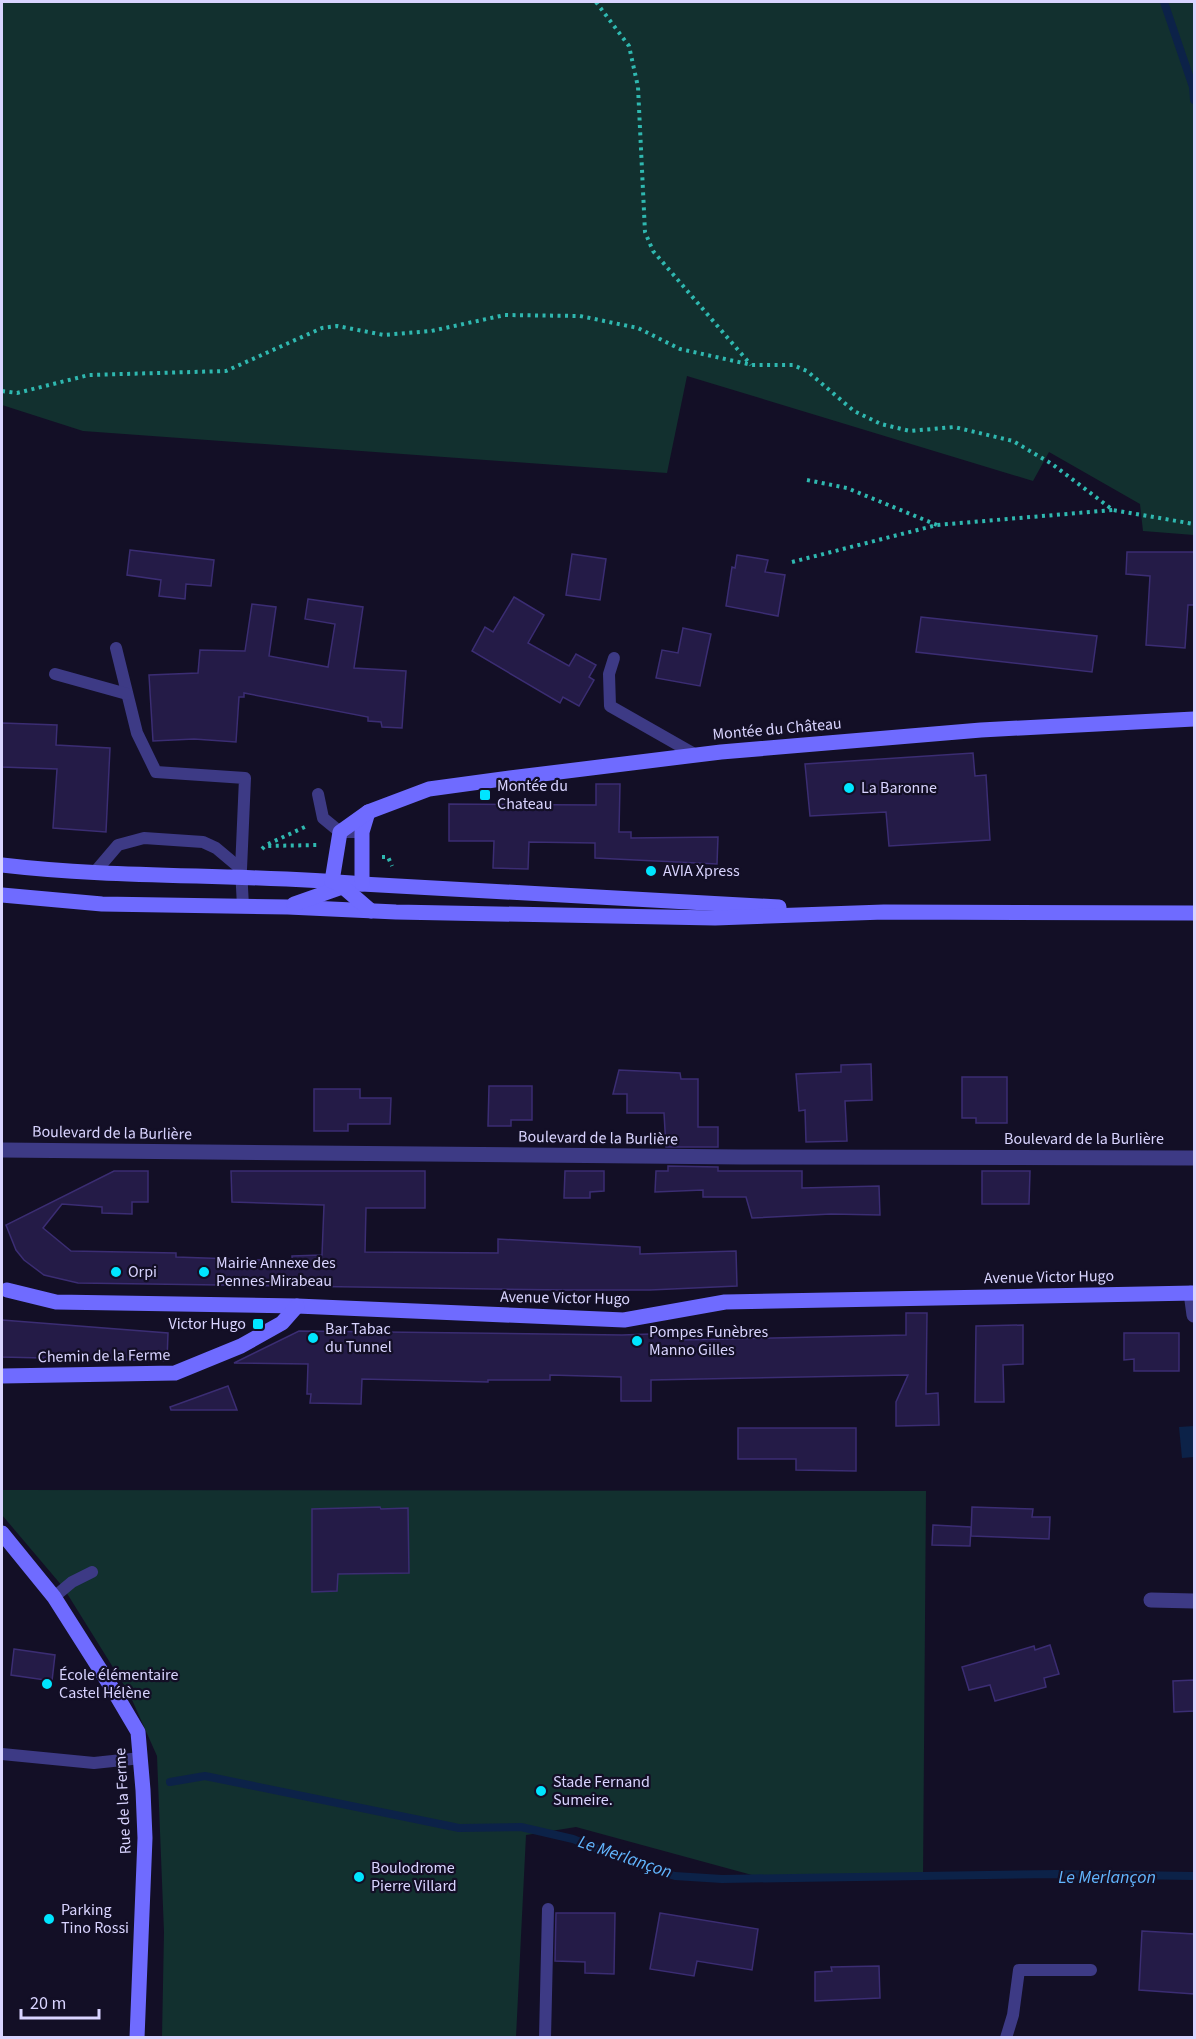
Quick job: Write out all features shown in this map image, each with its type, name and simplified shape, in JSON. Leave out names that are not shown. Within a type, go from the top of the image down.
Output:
[{"type":"street","name":"Montée du Château","points":[[340,832],[368,812],[429,789],[696,755],[981,730],[1194,719]]},
{"type":"street","points":[[362,884],[362,832],[368,812]]},
{"type":"street","points":[[337,883],[340,832]]},
{"type":"street","points":[[4,866],[95,872],[241,873],[337,883],[884,912]]},
{"type":"street","points":[[288,907],[337,883]]},
{"type":"street","points":[[337,883],[371,911]]},
{"type":"street","points":[[2,895],[102,904],[716,918],[884,912],[1194,913]]},
{"type":"street","name":"Boulevard de la Burlière","points":[[2,1150],[742,1157],[1194,1158]]},
{"type":"street","name":"Avenue Victor Hugo","points":[[3,1289],[56,1302],[297,1306],[624,1320],[725,1302],[1193,1293]]},
{"type":"street","points":[[1193,1293],[1194,1315]]},
{"type":"street","name":"Chemin de la Ferme","points":[[2,1376],[175,1373],[241,1346],[282,1323],[297,1306]]},
{"type":"street","name":"Rue de la Ferme","points":[[2,1533],[54,1597],[138,1732],[145,1838],[137,2037]]},
{"type":"street","points":[[1151,1600],[1194,1601]]},
{"type":"lane","points":[[116,648],[136,733],[156,772],[245,778],[241,873],[243,906]]},
{"type":"lane","points":[[614,658],[609,674],[610,706],[696,755]]},
{"type":"lane","points":[[55,674],[127,694]]},
{"type":"lane","points":[[318,794],[323,818],[340,832],[362,832]]},
{"type":"lane","points":[[95,872],[118,845],[144,838],[203,842],[216,848],[241,873]]},
{"type":"lane","points":[[54,1597],[72,1582],[92,1572]]},
{"type":"lane","points":[[2,1754],[94,1762],[141,1758]]},
{"type":"lane","points":[[545,2037],[548,1909]]},
{"type":"lane","points":[[1006,2037],[1013,2014],[1019,1970],[1091,1970]]},
{"type":"path","points":[[596,2],[629,46],[638,87],[645,232],[653,251],[752,365]]},
{"type":"path","points":[[2,391],[17,393],[89,375],[226,371],[322,328],[337,326],[384,335],[430,331],[505,315],[580,316],[638,328],[680,349],[752,365],[793,364],[807,371],[854,411],[881,424],[910,431],[954,427],[1013,441],[1052,464],[1113,510]]},
{"type":"path","points":[[807,480],[847,488],[937,525]]},
{"type":"path","points":[[792,562],[937,525],[1113,510],[1194,524]]},
{"type":"path","points":[[241,873],[264,846],[323,818]]},
{"type":"path","points":[[264,846],[322,845]]},
{"type":"green space","points":[[2,2],[1194,2],[1194,535],[1143,531],[1140,504],[1049,452],[1033,481],[687,376],[667,473],[83,431],[2,405]]},
{"type":"green space","name":"Stade Fernand Sumeire.","points":[[2,1490],[926,1491],[923,1879],[767,1879],[576,1827],[526,1835],[516,2037],[162,2037],[164,1932],[157,1756],[129,1693],[63,1587],[2,1515]]},
{"type":"water","points":[[1194,1426],[1194,1457],[1182,1458],[1179,1427]]},
{"type":"building","points":[[130,550],[214,560],[211,586],[186,584],[185,599],[159,596],[161,580],[127,575]]},
{"type":"building","points":[[1127,552],[1194,552],[1194,605],[1188,605],[1185,648],[1146,645],[1150,576],[1126,574]]},
{"type":"building","points":[[572,554],[606,559],[600,600],[566,595]]},
{"type":"building","points":[[737,555],[768,560],[765,572],[785,575],[778,616],[726,606],[732,567],[735,568]]},
{"type":"building","points":[[514,597],[544,615],[528,643],[569,666],[576,654],[596,665],[589,677],[594,680],[579,706],[563,697],[560,703],[472,651],[485,627],[493,632]]},
{"type":"building","points":[[308,599],[363,607],[354,668],[406,671],[402,728],[382,727],[381,722],[368,721],[368,717],[244,693],[244,697],[239,697],[236,742],[194,739],[153,741],[149,675],[198,673],[200,650],[245,651],[252,604],[276,607],[269,656],[328,667],[335,624],[305,619]]},
{"type":"building","points":[[921,617],[1097,636],[1092,672],[916,652]]},
{"type":"building","points":[[683,628],[711,634],[700,686],[656,678],[662,650],[678,653]]},
{"type":"building","points":[[2,723],[57,725],[56,745],[110,748],[106,832],[53,828],[57,769],[2,767]]},
{"type":"building","points":[[973,753],[975,776],[986,775],[990,840],[889,846],[886,812],[810,816],[805,764]]},
{"type":"building","points":[[596,784],[620,784],[619,832],[631,832],[631,838],[718,837],[717,864],[595,858],[595,843],[529,842],[528,869],[493,868],[494,841],[449,841],[449,804],[596,805]]},
{"type":"building","points":[[871,1064],[872,1100],[845,1101],[847,1141],[806,1142],[805,1110],[799,1111],[796,1074],[841,1072],[841,1065]]},
{"type":"building","points":[[619,1070],[680,1073],[681,1079],[698,1079],[698,1127],[718,1127],[718,1147],[666,1147],[664,1113],[627,1113],[627,1094],[613,1094]]},
{"type":"building","points":[[962,1077],[1007,1077],[1007,1123],[976,1123],[976,1118],[962,1118]]},
{"type":"building","points":[[489,1086],[532,1086],[532,1120],[511,1120],[511,1126],[488,1126]]},
{"type":"building","points":[[314,1089],[360,1089],[360,1098],[391,1098],[390,1124],[348,1124],[348,1131],[314,1131]]},
{"type":"building","points":[[668,1166],[718,1167],[718,1171],[802,1171],[802,1188],[879,1186],[880,1215],[831,1214],[752,1218],[746,1197],[703,1197],[703,1190],[655,1192],[656,1171],[668,1171]]},
{"type":"building","points":[[114,1171],[148,1171],[148,1202],[132,1202],[132,1214],[102,1213],[102,1207],[62,1204],[43,1228],[71,1251],[176,1253],[176,1257],[292,1261],[292,1256],[322,1255],[324,1205],[232,1202],[231,1171],[425,1171],[425,1208],[366,1208],[365,1252],[498,1253],[498,1239],[640,1247],[640,1254],[736,1251],[737,1286],[650,1290],[565,1290],[78,1283],[44,1275],[24,1260],[16,1250],[6,1225]]},
{"type":"building","points":[[565,1171],[604,1171],[604,1191],[590,1192],[590,1198],[564,1198]]},
{"type":"building","points":[[982,1171],[1030,1171],[1029,1204],[982,1204]]},
{"type":"building","points":[[906,1313],[927,1313],[926,1394],[938,1393],[939,1425],[896,1426],[896,1402],[908,1375],[651,1380],[651,1401],[621,1401],[621,1377],[550,1375],[550,1380],[488,1380],[488,1382],[362,1379],[361,1404],[310,1403],[311,1394],[307,1394],[308,1364],[234,1363],[299,1331],[622,1335],[679,1333],[679,1340],[906,1335]]},
{"type":"building","points":[[2,1320],[168,1333],[167,1361],[2,1357]]},
{"type":"building","points":[[1023,1325],[1023,1364],[1003,1365],[1004,1402],[975,1402],[976,1326]]},
{"type":"building","points":[[1124,1333],[1179,1333],[1179,1371],[1134,1371],[1134,1359],[1124,1360]]},
{"type":"building","points":[[228,1386],[237,1410],[171,1410],[170,1407]]},
{"type":"building","points":[[738,1428],[856,1428],[856,1471],[796,1470],[796,1459],[738,1459]]},
{"type":"building","points":[[380,1507],[381,1509],[408,1508],[409,1573],[338,1574],[337,1591],[312,1592],[312,1509]]},
{"type":"building","points":[[972,1507],[1033,1509],[1032,1517],[1050,1517],[1049,1539],[971,1536]]},
{"type":"building","points":[[933,1525],[971,1527],[970,1546],[932,1545]]},
{"type":"building","points":[[1050,1645],[1059,1674],[1044,1678],[1046,1687],[995,1701],[990,1685],[969,1690],[962,1667],[1034,1646],[1035,1650]]},
{"type":"building","points":[[14,1649],[55,1655],[52,1681],[11,1675]]},
{"type":"building","points":[[1194,1680],[1194,1711],[1174,1712],[1173,1681]]},
{"type":"building","points":[[556,1913],[615,1913],[614,1974],[585,1973],[585,1962],[555,1961]]},
{"type":"building","points":[[660,1913],[758,1929],[752,1970],[697,1961],[694,1976],[650,1969]]},
{"type":"building","points":[[1142,1931],[1194,1934],[1194,1994],[1139,1990]]},
{"type":"building","points":[[879,1966],[880,1998],[815,2001],[815,1972],[832,1971],[831,1967]]},
{"type":"waterway","points":[[1164,2],[1193,87],[1194,100]]},
{"type":"waterway","name":"Le Merlançon","points":[[170,1782],[205,1776],[459,1828],[521,1827],[573,1839],[640,1866],[675,1876],[722,1879],[1056,1874],[1194,1876]]},
{"type":"place","name":"La Baronne","points":[[849,788]]},
{"type":"place","name":"Montée du Chateau","points":[[485,795]]},
{"type":"place","name":"AVIA Xpress","points":[[651,871]]},
{"type":"place","name":"Orpi","points":[[116,1272]]},
{"type":"place","name":"Mairie Annexe des Pennes-Mirabeau","points":[[204,1272]]},
{"type":"place","name":"Victor Hugo","points":[[258,1324]]},
{"type":"place","name":"Bar Tabac du Tunnel","points":[[313,1338]]},
{"type":"place","name":"Pompes Funèbres Manno Gilles","points":[[637,1341]]},
{"type":"place","name":"École élémentaire Castel Hélène","points":[[47,1684]]},
{"type":"place","name":"Stade Fernand Sumeire.","points":[[541,1791]]},
{"type":"place","name":"Boulodrome Pierre Villard","points":[[359,1877]]},
{"type":"place","name":"Parking Tino Rossi","points":[[49,1919]]}]
